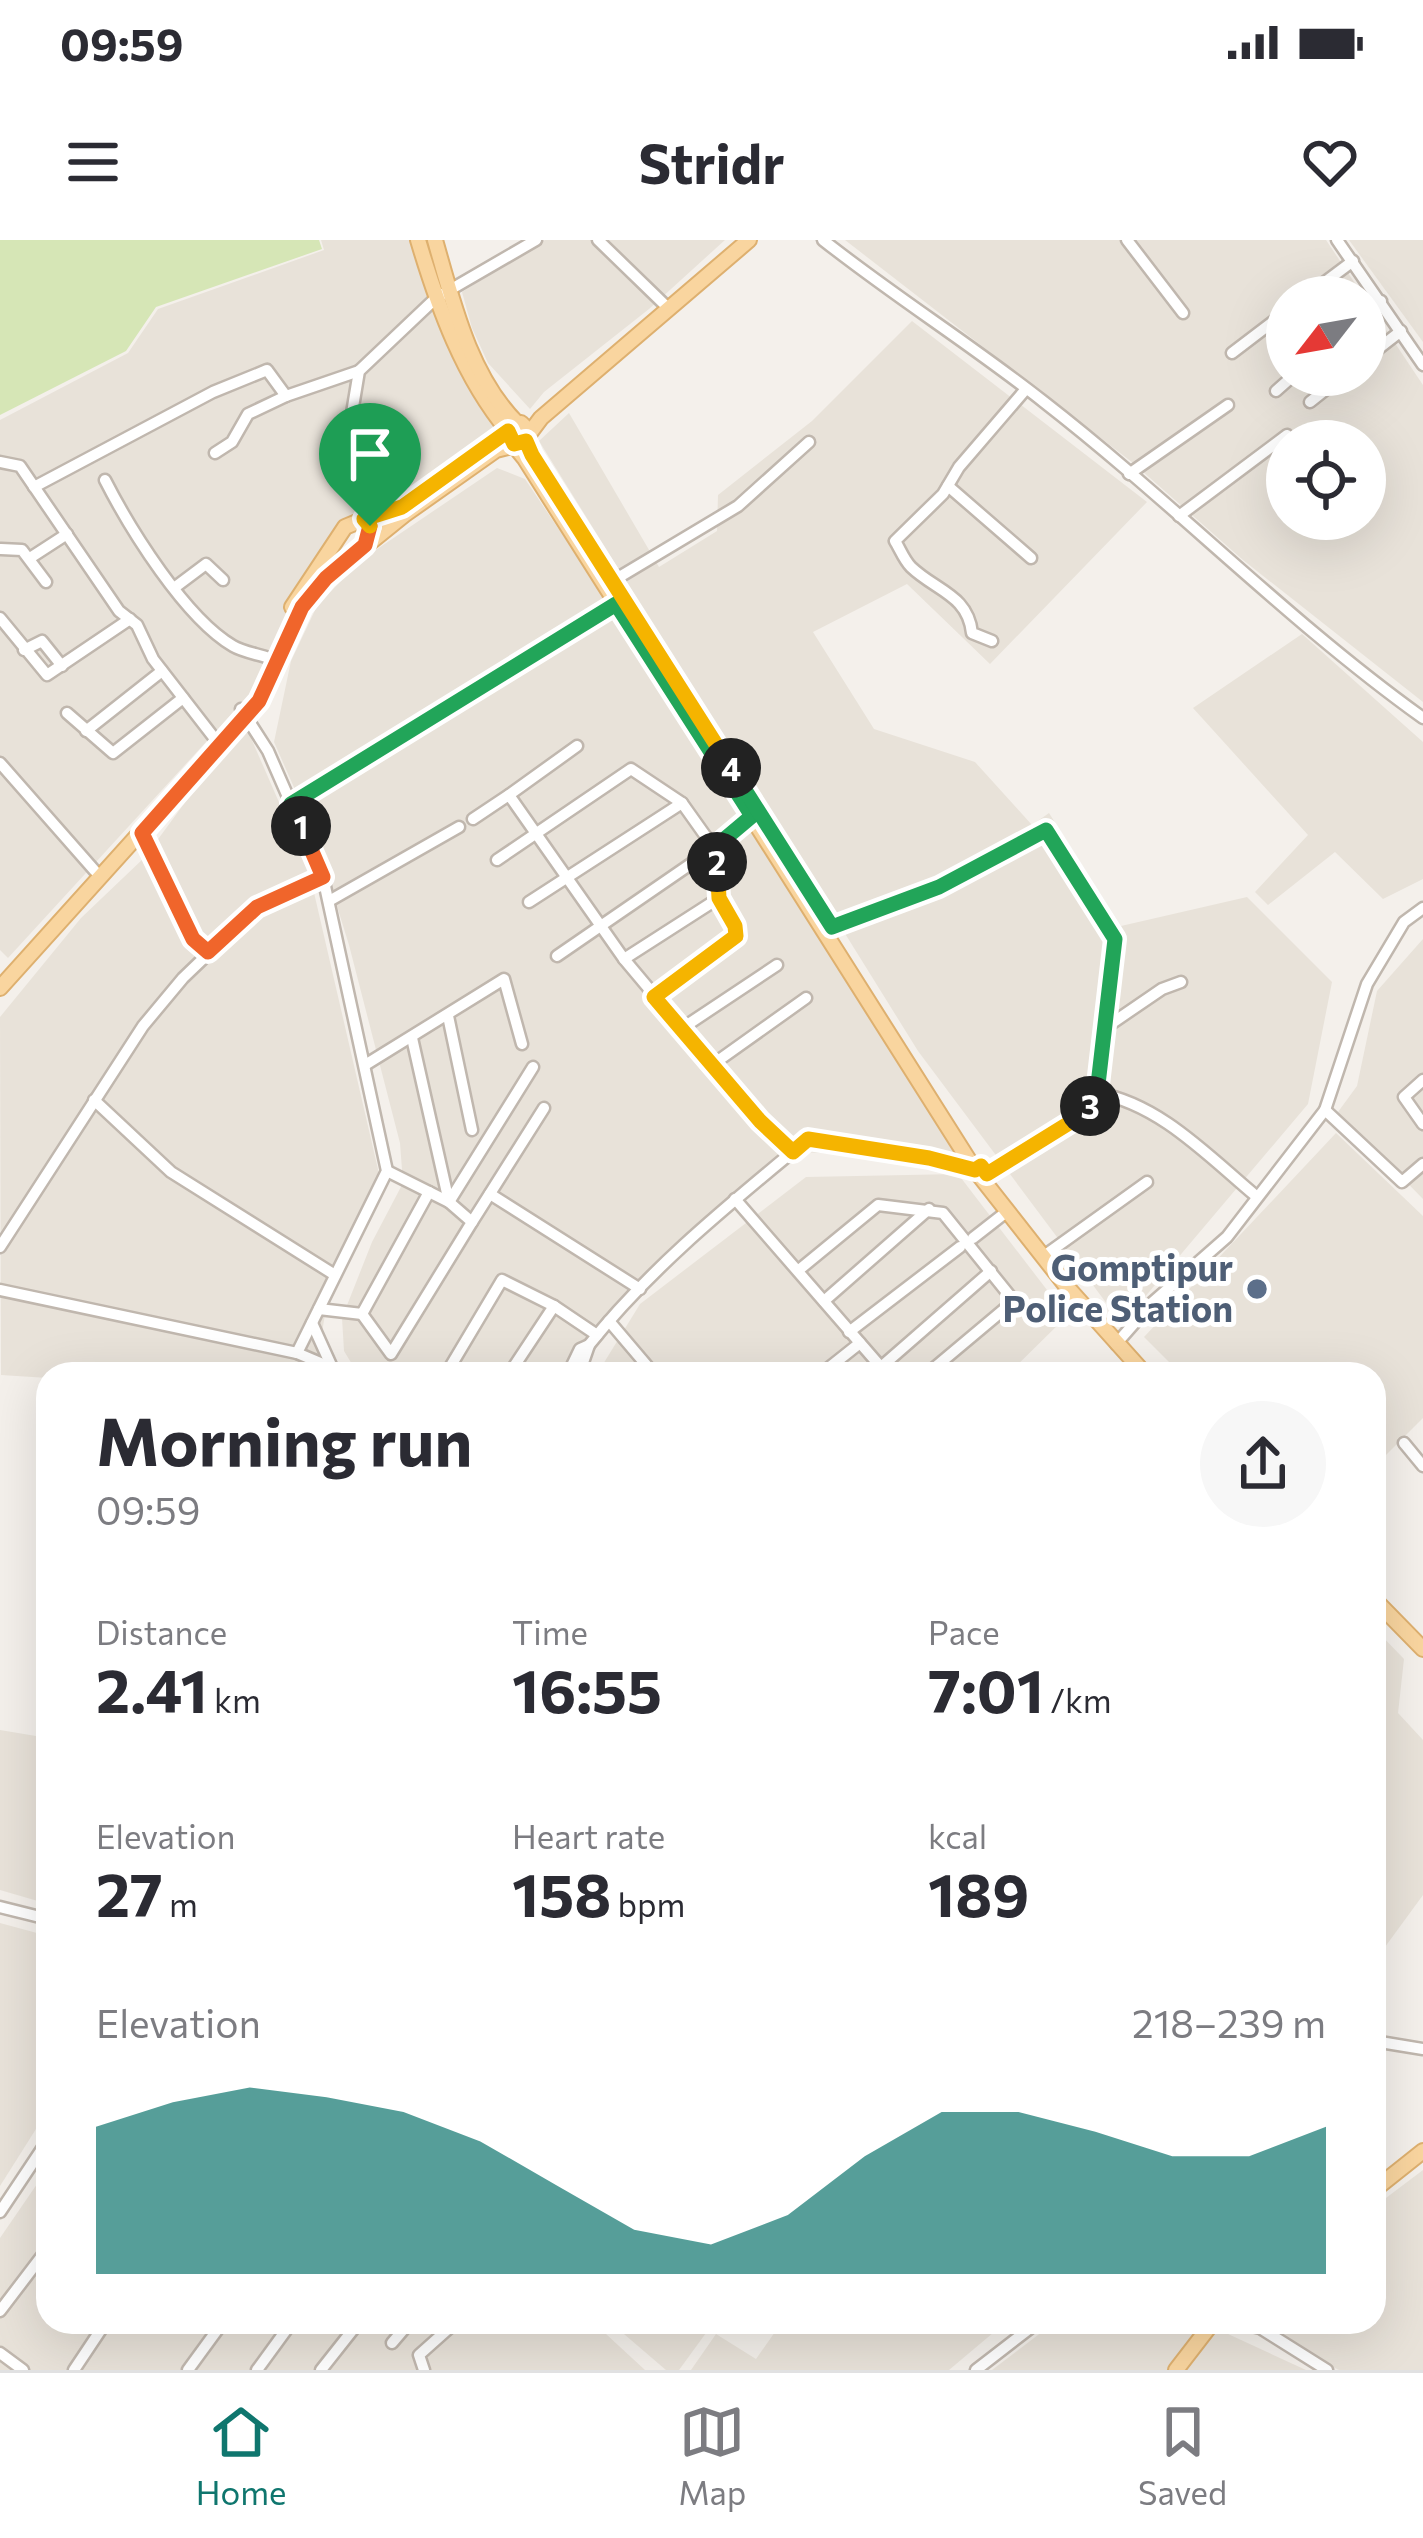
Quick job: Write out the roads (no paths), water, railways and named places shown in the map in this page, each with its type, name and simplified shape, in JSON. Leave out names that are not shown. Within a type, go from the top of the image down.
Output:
[{"type":"main road","points":[[418,240],[463,360],[493,414],[519,433],[832,927],[1006,1213],[1143,1362]]},
{"type":"main road","points":[[435,240],[442,294]]},
{"type":"main road","points":[[0,988],[142,833],[243,713],[298,605],[321,575],[345,527],[402,507],[519,433],[738,240]]},
{"type":"main road","points":[[321,575],[519,433],[749,240]]},
{"type":"main road","points":[[519,433],[616,604],[981,1170],[1136,1362]]},
{"type":"main road","points":[[364,519],[371,532],[365,545]]},
{"type":"main road","points":[[0,975],[214,739],[259,701],[298,605]]},
{"type":"main road","points":[[1386,1600],[1423,1638]]},
{"type":"main road","points":[[1386,1611],[1423,1648]]},
{"type":"main road","points":[[1386,2180],[1423,2151]]},
{"type":"main road","points":[[1176,2370],[1204,2334]]},
{"type":"street","points":[[215,453],[232,442],[248,414],[359,371],[442,294],[536,240]]},
{"type":"street","points":[[598,240],[665,305]]},
{"type":"street","points":[[823,240],[1026,388],[1423,718]]},
{"type":"street","points":[[1127,240],[1183,313]]},
{"type":"street","points":[[1337,240],[1363,276]]},
{"type":"street","points":[[1332,276],[1352,261]]},
{"type":"street","points":[[1386,309],[1423,365]]},
{"type":"street","points":[[1232,353],[1266,327]]},
{"type":"street","points":[[1386,343],[1401,331]]},
{"type":"street","points":[[34,487],[213,392],[267,370],[286,396]]},
{"type":"street","points":[[359,371],[349,431],[364,519]]},
{"type":"street","points":[[992,641],[972,633],[960,601],[908,565],[895,541],[948,487],[959,467],[1026,388]]},
{"type":"street","points":[[1310,402],[1318,396]]},
{"type":"street","points":[[1129,474],[1228,405]]},
{"type":"street","points":[[611,582],[738,506],[809,442]]},
{"type":"street","points":[[1178,516],[1266,451]]},
{"type":"street","points":[[0,463],[20,466],[214,739]]},
{"type":"street","points":[[105,480],[174,588],[235,648],[269,658]]},
{"type":"street","points":[[948,487],[1031,558]]},
{"type":"street","points":[[345,527],[353,512],[356,488]]},
{"type":"street","points":[[30,558],[67,534]]},
{"type":"street","points":[[1,549],[22,550],[46,582]]},
{"type":"street","points":[[174,588],[206,564],[224,580]]},
{"type":"street","points":[[291,804],[616,604]]},
{"type":"street","points":[[0,618],[43,674],[130,619]]},
{"type":"street","points":[[24,650],[42,641],[62,666]]},
{"type":"street","points":[[86,731],[162,671]]},
{"type":"street","points":[[67,713],[113,753],[183,698]]},
{"type":"street","points":[[243,713],[268,751],[323,877],[387,1171],[297,1353]]},
{"type":"street","points":[[473,819],[578,746]]},
{"type":"street","points":[[0,763],[95,871]]},
{"type":"street","points":[[497,860],[631,769],[682,803],[714,848],[719,898],[736,936],[654,997]]},
{"type":"street","points":[[509,795],[654,997],[793,1152]]},
{"type":"street","points":[[529,902],[682,803]]},
{"type":"street","points":[[557,956],[714,848],[752,816]]},
{"type":"street","points":[[329,901],[459,827]]},
{"type":"street","points":[[574,1362],[580,1349],[640,1289],[735,1199],[808,1139],[981,1170],[1087,1112],[1097,1093],[1115,939],[1046,830],[939,887],[832,927]]},
{"type":"street","points":[[142,833],[193,939],[208,952]]},
{"type":"street","points":[[0,1246],[143,1026],[208,952],[257,907],[323,877]]},
{"type":"street","points":[[624,959],[719,898]]},
{"type":"street","points":[[1119,1341],[1153,1302],[1227,1237],[1325,1109],[1367,984],[1404,922],[1423,908]]},
{"type":"street","points":[[681,1029],[777,965]]},
{"type":"street","points":[[365,1065],[504,979],[522,1045]]},
{"type":"street","points":[[1102,1030],[1162,989],[1181,982]]},
{"type":"street","points":[[712,1065],[806,998]]},
{"type":"street","points":[[448,1016],[472,1130]]},
{"type":"street","points":[[412,1038],[448,1202]]},
{"type":"street","points":[[448,1202],[533,1066]]},
{"type":"street","points":[[1423,1080],[1404,1097],[1423,1124]]},
{"type":"street","points":[[1097,1093],[1121,1097],[1175,1128],[1256,1196]]},
{"type":"street","points":[[94,1100],[171,1172],[335,1275]]},
{"type":"street","points":[[319,1309],[362,1314],[391,1354],[544,1108]]},
{"type":"street","points":[[1325,1109],[1402,1182],[1423,1164]]},
{"type":"street","points":[[387,1171],[448,1202],[472,1222]]},
{"type":"street","points":[[1048,1253],[1147,1182]]},
{"type":"street","points":[[362,1314],[429,1192]]},
{"type":"street","points":[[490,1194],[640,1289]]},
{"type":"street","points":[[735,1199],[876,1362]]},
{"type":"street","points":[[800,1269],[878,1205],[943,1213],[1014,1301],[941,1362]]},
{"type":"street","points":[[824,1301],[929,1209]]},
{"type":"street","points":[[973,1238],[1006,1213]]},
{"type":"street","points":[[849,1332],[960,1247]]},
{"type":"street","points":[[894,1362],[991,1271]]},
{"type":"street","points":[[453,1362],[502,1280],[554,1306],[593,1340]]},
{"type":"street","points":[[0,1289],[297,1353],[314,1362]]},
{"type":"street","points":[[517,1362],[554,1306]]},
{"type":"street","points":[[608,1322],[643,1362]]},
{"type":"street","points":[[312,1323],[328,1362]]},
{"type":"street","points":[[584,1362],[593,1340]]},
{"type":"street","points":[[836,1362],[860,1343]]},
{"type":"street","points":[[1404,1444],[1423,1466]]},
{"type":"street","points":[[0,1907],[36,1916]]},
{"type":"street","points":[[1386,2043],[1423,2048]]},
{"type":"street","points":[[0,2212],[36,2158]]},
{"type":"street","points":[[0,2311],[36,2264]]},
{"type":"street","points":[[74,2370],[98,2334]]},
{"type":"street","points":[[188,2370],[214,2334]]},
{"type":"street","points":[[256,2370],[283,2334]]},
{"type":"street","points":[[321,2370],[350,2334]]},
{"type":"street","points":[[392,2342],[399,2334]]},
{"type":"street","points":[[424,2370],[418,2355],[442,2334]]},
{"type":"street","points":[[976,2370],[1022,2334]]},
{"type":"street","points":[[1270,2334],[1327,2370]]},
{"type":"street","points":[[0,2354],[23,2370]]},
{"type":"place","name":"Gomptipur Police Station","points":[[1257,1289]]}]
